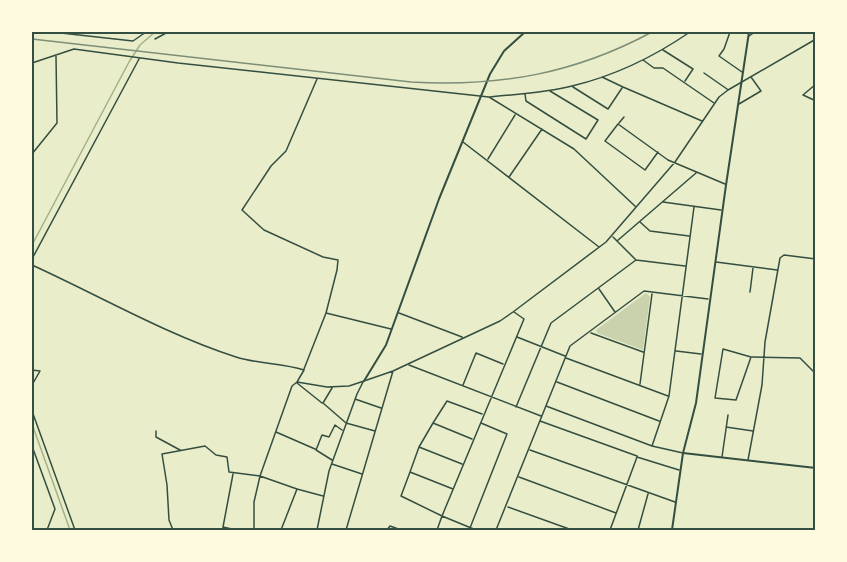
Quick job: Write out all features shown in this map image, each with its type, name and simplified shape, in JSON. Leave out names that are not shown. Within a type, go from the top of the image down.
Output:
[{"type":"street","points":[[52,32],[133,41],[146,32]]},
{"type":"street","points":[[155,39],[168,32]]},
{"type":"street","points":[[317,531],[332,462],[355,399],[380,356],[392,329],[439,199],[490,74],[504,51],[525,32]]},
{"type":"street","points":[[489,97],[572,86],[642,60],[690,32]]},
{"type":"street","points":[[730,32],[719,56],[743,72]]},
{"type":"street","points":[[672,531],[683,453],[696,403],[749,32]]},
{"type":"street","points":[[748,37],[755,32]]},
{"type":"street","points":[[297,382],[333,387],[349,386],[393,371],[500,321],[600,248],[612,236],[675,162],[715,104],[728,90],[816,39]]},
{"type":"street","points":[[32,63],[74,49],[482,95],[489,97],[574,149],[636,207]]},
{"type":"street","points":[[663,49],[693,69],[685,81]]},
{"type":"street","points":[[32,154],[57,123],[56,55]]},
{"type":"street","points":[[32,259],[140,58]]},
{"type":"street","points":[[642,60],[654,68],[663,68],[685,81],[692,89],[715,104]]},
{"type":"street","points":[[704,73],[728,90]]},
{"type":"street","points":[[602,76],[703,121]]},
{"type":"street","points":[[738,104],[761,91],[750,76]]},
{"type":"street","points":[[254,531],[254,502],[260,476],[292,386],[304,370],[326,313],[338,260],[323,257],[264,230],[242,210],[271,166],[286,151],[318,78]]},
{"type":"street","points":[[816,84],[803,95],[816,101]]},
{"type":"street","points":[[572,86],[608,109],[623,87]]},
{"type":"street","points":[[525,94],[526,101],[586,139],[598,120],[549,90]]},
{"type":"street","points":[[487,160],[516,114]]},
{"type":"street","points":[[624,117],[605,141],[645,170],[658,152]]},
{"type":"street","points":[[618,124],[675,162],[726,184]]},
{"type":"street","points":[[509,177],[542,129]]},
{"type":"street","points":[[463,141],[600,248]]},
{"type":"street","points":[[617,242],[696,172]]},
{"type":"street","points":[[662,202],[722,210]]},
{"type":"street","points":[[652,446],[669,396],[694,207]]},
{"type":"street","points":[[640,221],[650,231],[691,236]]},
{"type":"street","points":[[612,236],[636,260],[686,266]]},
{"type":"street","points":[[748,461],[762,385],[764,357],[780,258],[784,255],[816,259]]},
{"type":"street","points":[[516,406],[551,323],[636,260]]},
{"type":"street","points":[[716,262],[778,270]]},
{"type":"street","points":[[32,265],[167,331],[238,357],[304,370]]},
{"type":"street","points":[[750,292],[753,267]]},
{"type":"street","points":[[598,288],[615,312]]},
{"type":"street","points":[[496,531],[570,346],[644,291],[710,300]]},
{"type":"street","points":[[639,385],[653,292]]},
{"type":"street","points":[[398,312],[463,338]]},
{"type":"street","points":[[438,531],[480,422],[524,319],[513,312]]},
{"type":"street","points":[[326,313],[392,329]]},
{"type":"street","points":[[589,332],[644,352]]},
{"type":"street","points":[[516,337],[669,396]]},
{"type":"street","points":[[675,350],[703,354]]},
{"type":"street","points":[[751,357],[736,400],[715,398],[723,350],[760,358],[800,358],[816,374]]},
{"type":"street","points":[[462,386],[476,353],[504,364]]},
{"type":"street","points":[[408,364],[541,416]]},
{"type":"street","points":[[32,370],[40,371],[32,385]]},
{"type":"street","points":[[346,531],[393,371]]},
{"type":"street","points":[[297,382],[346,423],[376,431]]},
{"type":"street","points":[[556,382],[660,421]]},
{"type":"street","points":[[323,403],[333,387]]},
{"type":"street","points":[[355,399],[382,408]]},
{"type":"street","points":[[476,531],[401,496],[419,447],[447,401],[483,415]]},
{"type":"street","points":[[545,406],[652,446],[683,453],[816,468]]},
{"type":"street","points":[[32,411],[75,531]]},
{"type":"street","points":[[722,458],[728,415]]},
{"type":"street","points":[[540,421],[680,471]]},
{"type":"street","points":[[470,528],[507,434],[480,422]]},
{"type":"street","points":[[433,423],[473,440]]},
{"type":"street","points":[[316,450],[322,435],[329,437],[335,425],[343,431]]},
{"type":"street","points":[[726,427],[754,431]]},
{"type":"street","points":[[156,430],[156,437],[181,450]]},
{"type":"street","points":[[275,431],[316,450],[332,462],[363,474]]},
{"type":"street","points":[[32,446],[55,509],[47,531]]},
{"type":"street","points":[[173,531],[169,520],[162,454],[204,446],[216,455],[227,457],[229,472],[260,476],[323,496]]},
{"type":"street","points":[[419,447],[463,464]]},
{"type":"street","points":[[529,449],[676,503]]},
{"type":"street","points":[[610,531],[638,457]]},
{"type":"street","points":[[410,472],[453,489]]},
{"type":"street","points":[[234,473],[223,529],[236,531]]},
{"type":"street","points":[[518,477],[617,513]]},
{"type":"street","points":[[281,531],[297,489]]},
{"type":"street","points":[[639,531],[648,493]]},
{"type":"street","points":[[506,506],[572,531]]},
{"type":"street","points":[[387,531],[390,526],[401,531]]},
{"type":"green space","points":[[646,293],[650,297],[643,350],[597,333],[596,330]]},
{"type":"waterway","points":[[32,245],[129,62],[140,45],[155,32]]},
{"type":"waterway","points":[[32,424],[70,530]]},
{"type":"railway","points":[[32,39],[411,82],[443,83],[505,79],[565,68],[594,58],[652,32]]}]
